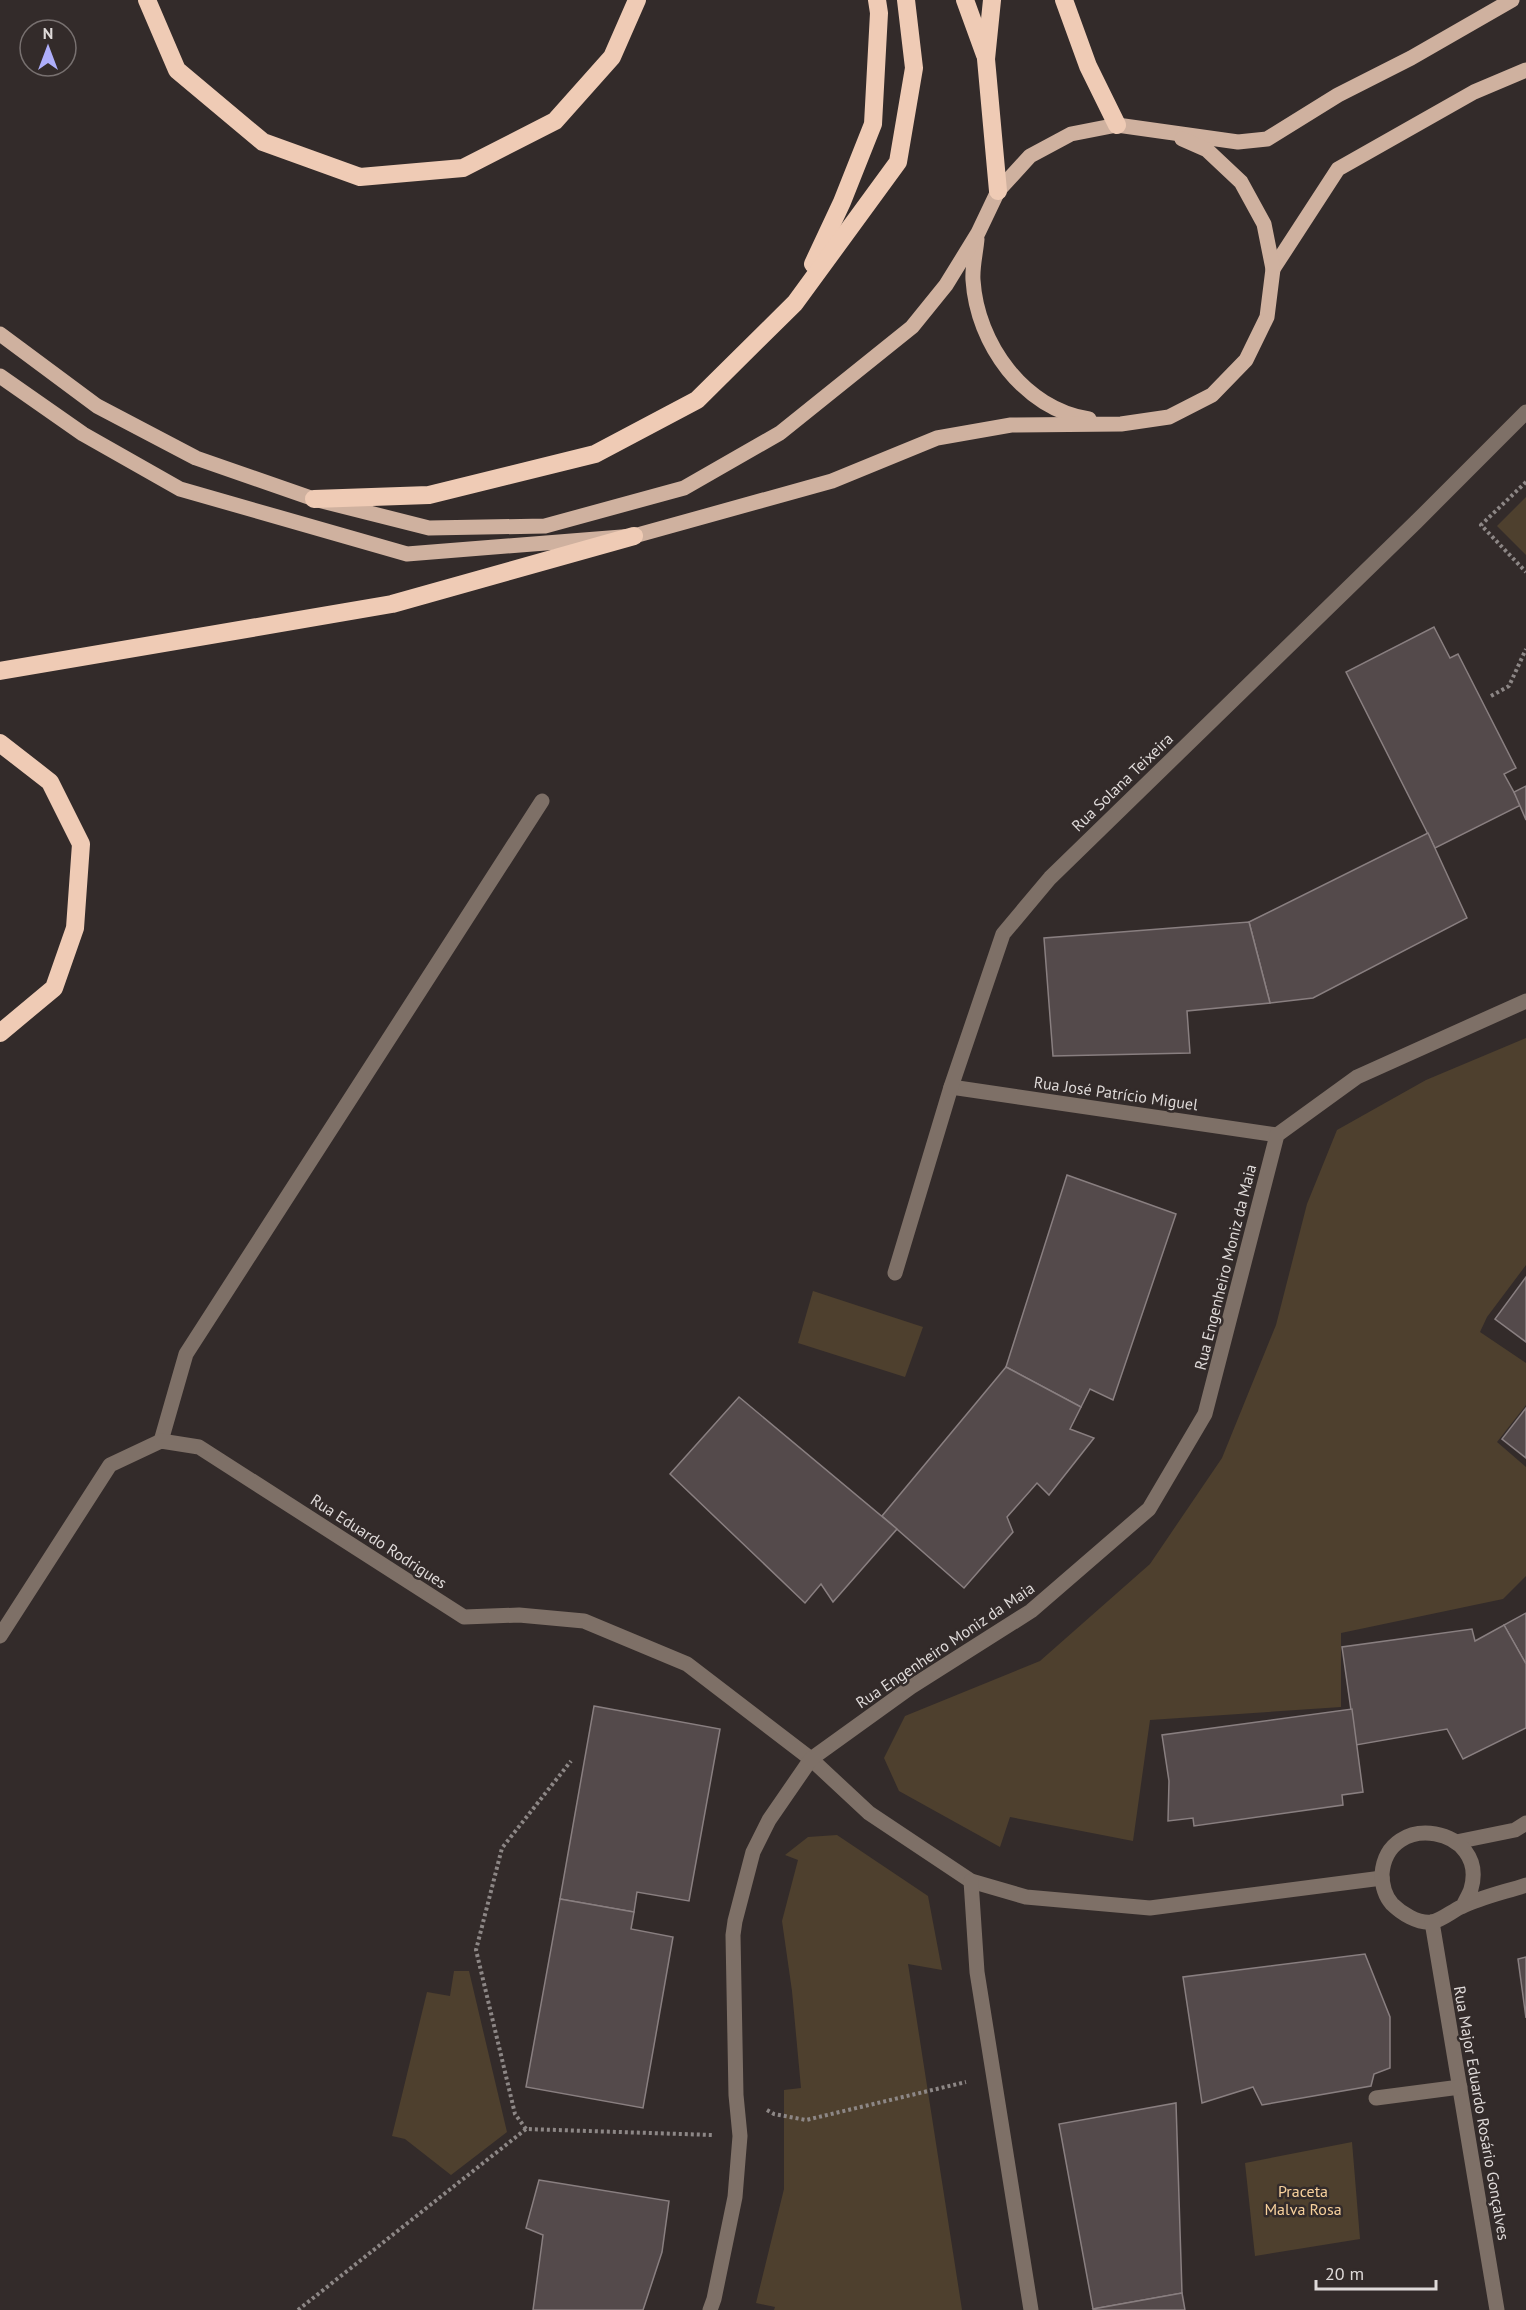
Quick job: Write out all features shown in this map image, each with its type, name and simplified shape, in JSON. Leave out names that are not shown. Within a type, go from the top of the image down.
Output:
[{"type":"highway","points":[[147,0],[177,70],[263,142],[360,177],[463,168],[555,121],[612,57],[637,0]]},
{"type":"highway","points":[[795,303],[842,202],[873,124],[879,13],[876,0]]},
{"type":"highway","points":[[314,499],[429,495],[595,454],[697,400],[795,303],[898,162],[914,68],[906,0]]},
{"type":"highway","points":[[965,0],[986,59]]},
{"type":"highway","points":[[992,0],[986,59],[998,191]]},
{"type":"highway","points":[[1064,0],[1088,66],[1117,125]]},
{"type":"highway","points":[[0,671],[392,604],[634,536]]},
{"type":"highway","points":[[0,743],[50,782],[81,844],[75,928],[54,988],[0,1032]]},
{"type":"main road","points":[[0,334],[97,406],[196,458],[314,499],[429,528],[545,526],[684,488],[780,433],[912,327],[946,285],[978,233],[998,191],[1030,156],[1071,134],[1117,125],[1238,142],[1267,139],[1338,95],[1411,58],[1512,0]]},
{"type":"main road","points":[[1273,269],[1338,169],[1474,92],[1526,70]]},
{"type":"main road","points":[[0,376],[84,434],[180,489],[407,554],[634,536],[832,481],[937,438],[1011,425],[1121,424],[1169,417],[1212,395],[1246,360],[1267,317],[1273,269],[1264,224],[1241,182],[1207,150],[1164,131]]},
{"type":"main road","points":[[978,233],[972,279],[981,324],[1002,364],[1035,396],[1076,417],[1121,424]]},
{"type":"street","name":"Rua Solana Teixeira","points":[[895,1273],[951,1086],[1003,934],[1050,878],[1526,412]]},
{"type":"street","points":[[0,1636],[110,1465],[161,1441],[186,1354],[542,801]]},
{"type":"street","points":[[1277,1134],[1358,1077],[1526,1001]]},
{"type":"street","name":"Rua José Patrício Miguel","points":[[951,1086],[1277,1134]]},
{"type":"street","name":"Rua Engenheiro Moniz da Maia","points":[[710,2310],[735,2197],[740,2136],[736,2095],[733,1935],[753,1852],[769,1820],[811,1759],[911,1687],[1031,1611],[1149,1509],[1205,1414],[1277,1134]]},
{"type":"street","name":"Rua Eduardo Rodrigues","points":[[161,1441],[199,1447],[464,1617],[519,1615],[584,1621],[687,1664],[811,1759],[869,1813],[971,1881],[1026,1897],[1150,1908],[1382,1878]]},
{"type":"street","points":[[1456,1842],[1515,1830],[1526,1823]]},
{"type":"street","points":[[1463,1906],[1471,1889],[1473,1873],[1468,1857],[1456,1842],[1441,1835],[1423,1832],[1405,1837],[1392,1849],[1384,1863],[1382,1878],[1386,1898],[1399,1912],[1415,1919],[1432,1922],[1463,1906],[1526,1885]]},
{"type":"street","points":[[971,1881],[977,1972],[1031,2310]]},
{"type":"street","name":"Rua Major Eduardo Rosário Gonçalves","points":[[1432,1922],[1497,2310]]},
{"type":"street","points":[[1376,2098],[1460,2087]]},
{"type":"path","points":[[1526,482],[1481,525],[1526,572]]},
{"type":"path","points":[[1491,696],[1509,687],[1526,649]]},
{"type":"path","points":[[526,2129],[515,2114],[476,1950],[502,1848],[571,1761]]},
{"type":"path","points":[[736,2095],[774,2114],[806,2120],[994,2076]]},
{"type":"path","points":[[298,2310],[526,2129],[740,2136]]},
{"type":"green space","points":[[1526,497],[1526,555],[1497,526]]},
{"type":"green space","points":[[1526,1038],[1526,1265],[1487,1317],[1480,1332],[1526,1363],[1526,1405],[1497,1442],[1526,1467],[1526,1576],[1503,1599],[1341,1633],[1341,1707],[1150,1720],[1133,1841],[1010,1817],[1000,1847],[899,1791],[884,1758],[905,1716],[1040,1661],[1150,1564],[1222,1458],[1276,1325],[1307,1204],[1337,1130],[1426,1080]]},
{"type":"green space","points":[[813,1291],[923,1327],[905,1377],[798,1343]]},
{"type":"green space","points":[[837,1835],[928,1896],[942,1970],[908,1964],[962,2310],[774,2310],[775,2307],[756,2303],[784,2189],[784,2090],[801,2088],[792,1991],[782,1921],[798,1860],[785,1855],[808,1837]]},
{"type":"green space","points":[[454,1971],[469,1971],[507,2132],[451,2175],[405,2139],[392,2136],[427,1992],[450,1996]]},
{"type":"green space","name":"Praceta Malva Rosa","points":[[1352,2142],[1360,2239],[1255,2256],[1245,2163]]},
{"type":"building","points":[[1434,627],[1450,658],[1458,654],[1516,768],[1504,774],[1521,805],[1435,848],[1346,672]]},
{"type":"building","points":[[1526,786],[1526,820],[1514,792]]},
{"type":"building","points":[[1428,833],[1467,918],[1313,998],[1270,1003],[1249,922]]},
{"type":"building","points":[[1249,922],[1270,1003],[1187,1011],[1190,1053],[1053,1056],[1044,938]]},
{"type":"building","points":[[1067,1175],[1176,1214],[1113,1400],[1090,1389],[1081,1407],[1006,1367]]},
{"type":"building","points":[[1526,1277],[1526,1342],[1495,1319]]},
{"type":"building","points":[[1006,1367],[1081,1407],[1070,1429],[1094,1438],[1049,1495],[1037,1483],[1007,1517],[1013,1532],[964,1588],[882,1516]]},
{"type":"building","points":[[739,1397],[897,1529],[833,1602],[821,1584],[805,1603],[670,1474]]},
{"type":"building","points":[[1526,1408],[1526,1458],[1502,1439]]},
{"type":"building","points":[[1526,1613],[1526,1664],[1504,1625]]},
{"type":"building","points":[[1504,1625],[1526,1664],[1526,1728],[1463,1759],[1447,1729],[1356,1745],[1342,1647],[1472,1629],[1475,1641]]},
{"type":"building","points":[[594,1706],[720,1729],[689,1901],[637,1892],[634,1912],[560,1899]]},
{"type":"building","points":[[1352,1709],[1363,1792],[1342,1795],[1343,1805],[1194,1826],[1193,1818],[1168,1821],[1169,1781],[1162,1735]]},
{"type":"building","points":[[560,1899],[634,1912],[631,1929],[673,1937],[643,2108],[526,2087]]},
{"type":"building","points":[[1365,1954],[1390,2017],[1390,2068],[1374,2074],[1371,2086],[1262,2105],[1253,2087],[1202,2103],[1183,1977]]},
{"type":"building","points":[[1526,1957],[1526,2018],[1518,1959]]},
{"type":"building","points":[[1176,2103],[1182,2293],[1093,2309],[1059,2124]]},
{"type":"building","points":[[539,2180],[669,2201],[662,2252],[643,2310],[533,2310],[543,2235],[526,2228]]},
{"type":"building","points":[[1182,2293],[1185,2310],[1093,2309]]}]
